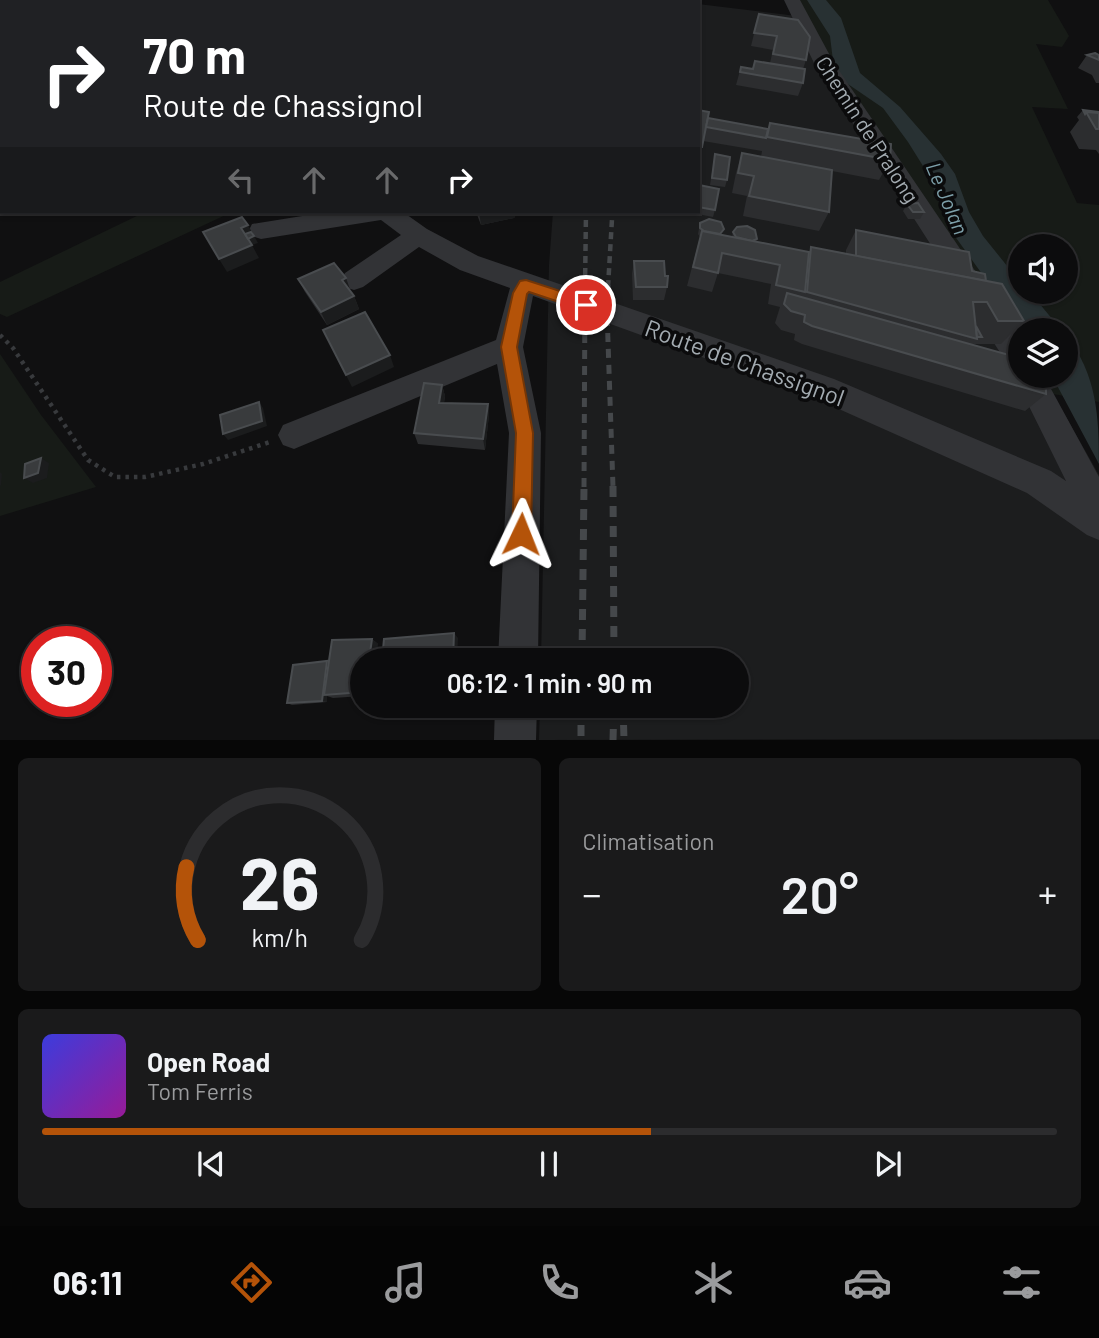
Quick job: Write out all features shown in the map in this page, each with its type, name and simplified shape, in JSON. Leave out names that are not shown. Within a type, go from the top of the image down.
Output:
[{"type":"street","name":"Chemin de Pralong","points":[[792,0],[824,63],[1008,342]]},
{"type":"street","points":[[261,230],[367,214]]},
{"type":"street","points":[[355,280],[410,222]]},
{"type":"street","name":"Route de Chassignol","points":[[410,222],[469,263],[823,388],[1039,482],[1099,523]]},
{"type":"street","points":[[517,648],[524,433],[509,347],[520,293],[526,285]]},
{"type":"street","points":[[295,435],[509,347]]},
{"type":"street","points":[[1035,388],[1099,511]]},
{"type":"street","points":[[515,740],[516,718]]},
{"type":"path","points":[[0,335],[13,348],[88,460],[115,477],[145,477],[168,472],[295,435]]},
{"type":"shaded area","points":[[797,0],[1048,0],[1069,36],[1062,47],[1036,44],[1068,109],[1032,107],[1077,203],[1099,205],[1099,402],[1053,394],[1049,388],[1078,388],[1078,318],[1008,318],[1008,328],[829,61]]},
{"type":"shaded area","points":[[700,4],[805,17],[829,61],[1008,328],[1008,388],[1042,388],[1053,394],[1099,475],[1099,739],[539,740],[540,718],[749,718],[749,648],[541,648],[549,265],[553,214],[700,214]]},
{"type":"shaded area","points":[[141,214],[228,214],[7,317],[0,314],[0,282]]},
{"type":"shaded area","points":[[0,354],[41,415],[96,487],[0,516]]},
{"type":"water","name":"Le Jolan","points":[[807,0],[826,0],[841,18],[860,73],[900,107],[955,174],[969,212],[983,236],[1008,267],[1008,304],[1040,304],[1051,318],[1014,318],[949,228],[928,174],[908,142],[883,108],[842,80],[834,69],[830,36]]},
{"type":"water","points":[[1078,354],[1094,396],[1099,464],[1058,388],[1078,388]]},
{"type":"building","points":[[759,14],[798,20],[810,37],[806,60],[773,54],[777,36],[754,33]]},
{"type":"building","points":[[1087,55],[1099,55],[1099,60]]},
{"type":"building","points":[[755,61],[805,69],[803,83],[740,72],[741,67],[753,69]]},
{"type":"building","points":[[700,110],[709,112],[700,147]]},
{"type":"building","points":[[1086,112],[1099,113],[1099,129],[1096,129]]},
{"type":"building","points":[[708,118],[768,129],[766,138],[706,127]]},
{"type":"building","points":[[770,123],[891,144],[890,160],[767,137]]},
{"type":"building","points":[[742,153],[832,170],[829,212],[749,196],[754,176],[738,173]]},
{"type":"building","points":[[715,154],[730,157],[727,180],[712,178]]},
{"type":"building","points":[[700,185],[719,189],[715,210],[700,207]]},
{"type":"building","points":[[918,203],[924,212],[913,212],[907,204]]},
{"type":"building","points":[[242,217],[248,225],[241,228],[252,245],[219,259],[203,232]]},
{"type":"building","points":[[709,219],[721,222],[724,229],[720,234],[700,228],[700,223]]},
{"type":"building","points":[[747,226],[755,230],[757,239],[752,241],[736,237],[733,232],[737,227]]},
{"type":"building","points":[[856,230],[969,252],[972,271],[985,274],[986,281],[856,256]]},
{"type":"building","points":[[702,231],[809,252],[805,292],[776,285],[780,265],[722,253],[718,273],[693,267]]},
{"type":"building","points":[[251,232],[254,236],[248,239],[245,234]]},
{"type":"building","points":[[811,247],[1002,284],[1008,294],[1008,304],[1014,304],[1022,318],[998,321],[987,302],[973,302],[977,339],[807,292]]},
{"type":"building","points":[[634,261],[664,261],[665,276],[668,276],[667,287],[636,287]]},
{"type":"building","points":[[334,263],[346,278],[342,280],[354,296],[321,312],[298,279]]},
{"type":"building","points":[[787,293],[1008,355],[1008,383],[812,326],[804,322],[805,315],[791,311],[784,304]]},
{"type":"building","points":[[365,312],[390,355],[346,375],[323,330]]},
{"type":"building","points":[[424,383],[442,385],[439,403],[488,404],[483,439],[414,433]]},
{"type":"building","points":[[1025,388],[1046,388],[1046,394]]},
{"type":"building","points":[[259,402],[262,421],[223,434],[220,415]]},
{"type":"building","points":[[41,458],[38,473],[24,478],[25,464]]},
{"type":"building","points":[[454,633],[453,648],[383,648],[384,639]]},
{"type":"building","points":[[372,639],[371,648],[350,648],[350,693],[324,695],[332,640]]},
{"type":"building","points":[[327,661],[322,701],[287,703],[293,665]]},
{"type":"railway","points":[[585,287],[586,214]]},
{"type":"railway","points":[[608,287],[612,219]]},
{"type":"railway","points":[[584,487],[585,285]]},
{"type":"railway","points":[[608,285],[613,487]]},
{"type":"railway","points":[[582,648],[584,486]]},
{"type":"railway","points":[[613,486],[614,648]]},
{"type":"railway","points":[[581,718],[581,740]]},
{"type":"railway","points":[[613,740],[614,718]]},
{"type":"railway","points":[[623,718],[624,740]]},
{"type":"route","points":[[521,534],[524,433],[509,347],[520,293],[526,285],[586,305]]}]
